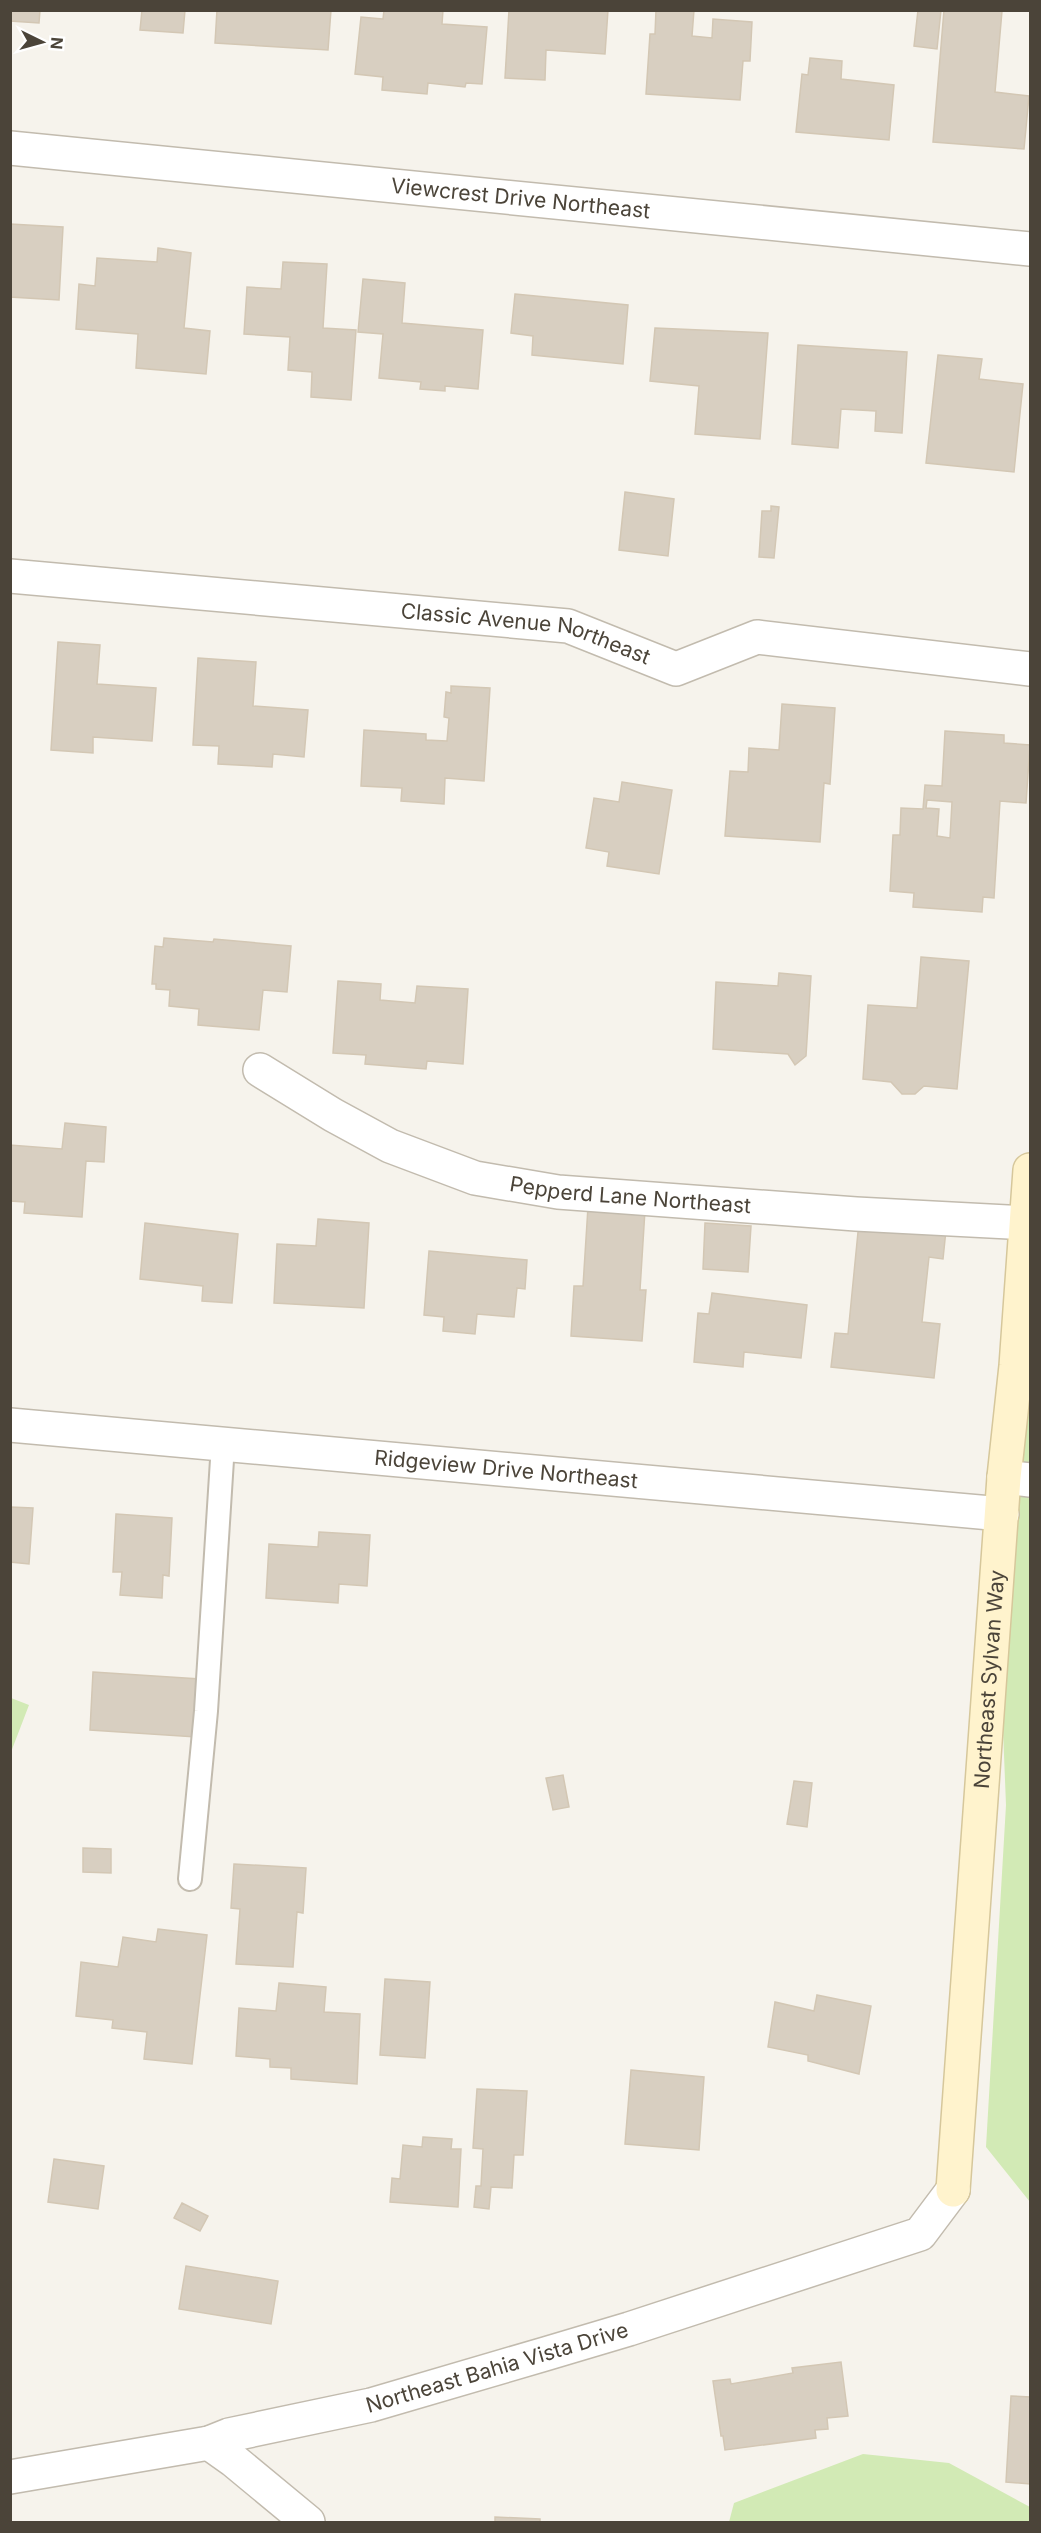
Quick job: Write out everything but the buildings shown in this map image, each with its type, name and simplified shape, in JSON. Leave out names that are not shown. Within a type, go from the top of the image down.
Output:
[{"type":"main road","name":"Northeast Sylvan Way","points":[[952,2190],[1002,1514],[1017,1479],[1030,1170]]},
{"type":"street","name":"Viewcrest Drive Northeast","points":[[10,148],[1030,249]]},
{"type":"street","name":"Classic Avenue Northeast","points":[[10,576],[568,626],[676,669],[757,637],[1030,669]]},
{"type":"street","name":"Pepperd Lane Northeast","points":[[260,1070],[333,1115],[390,1146],[475,1178],[558,1192],[856,1214],[1026,1223]]},
{"type":"street","name":"Ridgeview Drive Northeast","points":[[10,1425],[1002,1514]]},
{"type":"street","name":"Northeast Bahia Vista Drive","points":[[10,2477],[209,2443],[229,2435],[371,2405],[629,2329],[920,2234],[952,2190]]},
{"type":"street","points":[[209,2443],[233,2460],[308,2523]]},
{"type":"lane","points":[[190,1880],[206,1711],[223,1444]]},
{"type":"green space","points":[[1030,1202],[1030,2202],[986,2147],[1006,1805],[997,1578]]},
{"type":"green space","points":[[10,1698],[29,1705],[11,1752]]},
{"type":"green space","points":[[863,2454],[949,2463],[1030,2507],[1030,2522],[729,2522],[734,2503]]}]
